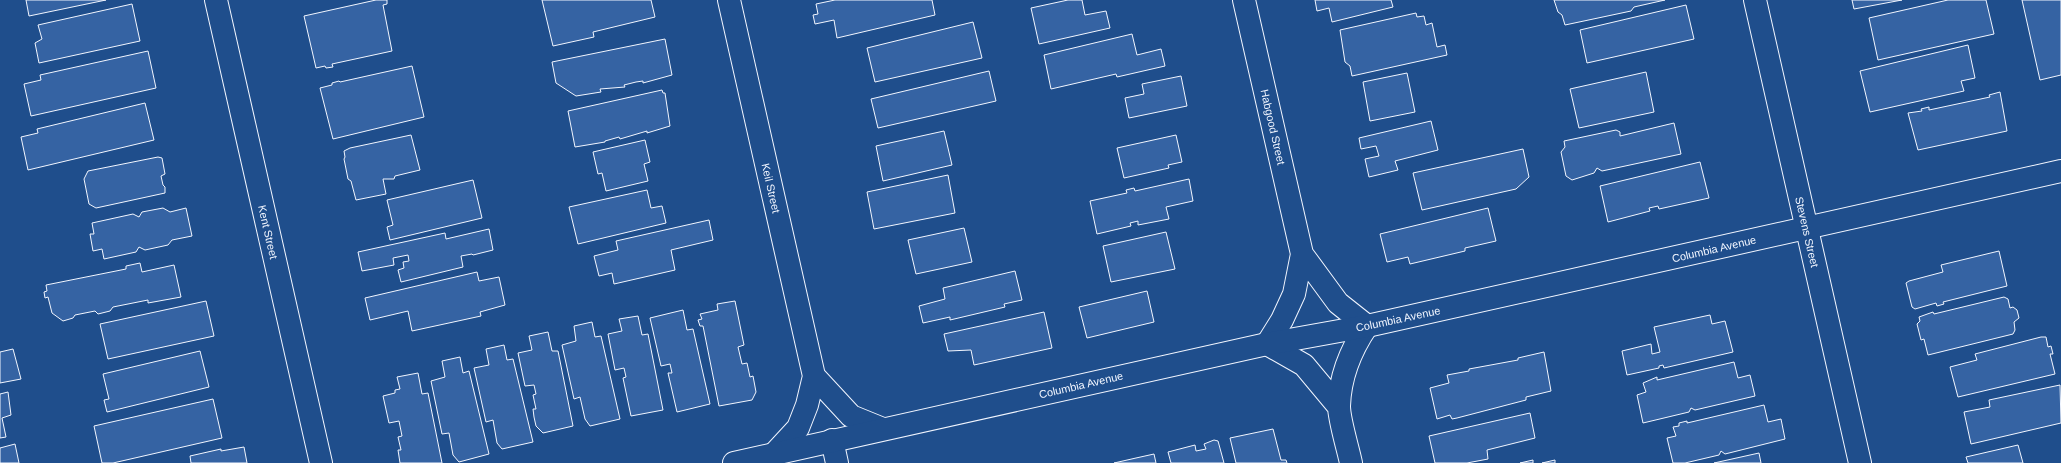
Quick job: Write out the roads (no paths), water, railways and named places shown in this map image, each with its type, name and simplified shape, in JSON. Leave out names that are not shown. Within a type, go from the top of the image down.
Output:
[{"type":"street","name":"Kent Street","points":[[216,0],[321,463]]},
{"type":"street","name":"Keil Street","points":[[729,0],[814,376],[807,405],[798,428],[774,454]]},
{"type":"street","name":"Habgood Street","points":[[1244,0],[1302,254],[1338,303],[1367,326]]},
{"type":"street","name":"Stevens Street","points":[[1755,0],[1860,463]]},
{"type":"street","name":"Columbia Avenue","points":[[734,463],[1267,344],[1367,326],[2061,171]]},
{"type":"street","name":"Habgood Street","points":[[1267,344],[1282,320],[1294,294],[1302,254]]},
{"type":"street","points":[[1351,463],[1339,407],[1345,369],[1354,346],[1367,326]]},
{"type":"street","points":[[1267,344],[1304,364],[1339,407]]},
{"type":"street","points":[[814,376],[851,416],[883,429]]},
{"type":"street","points":[[832,440],[837,463]]}]
